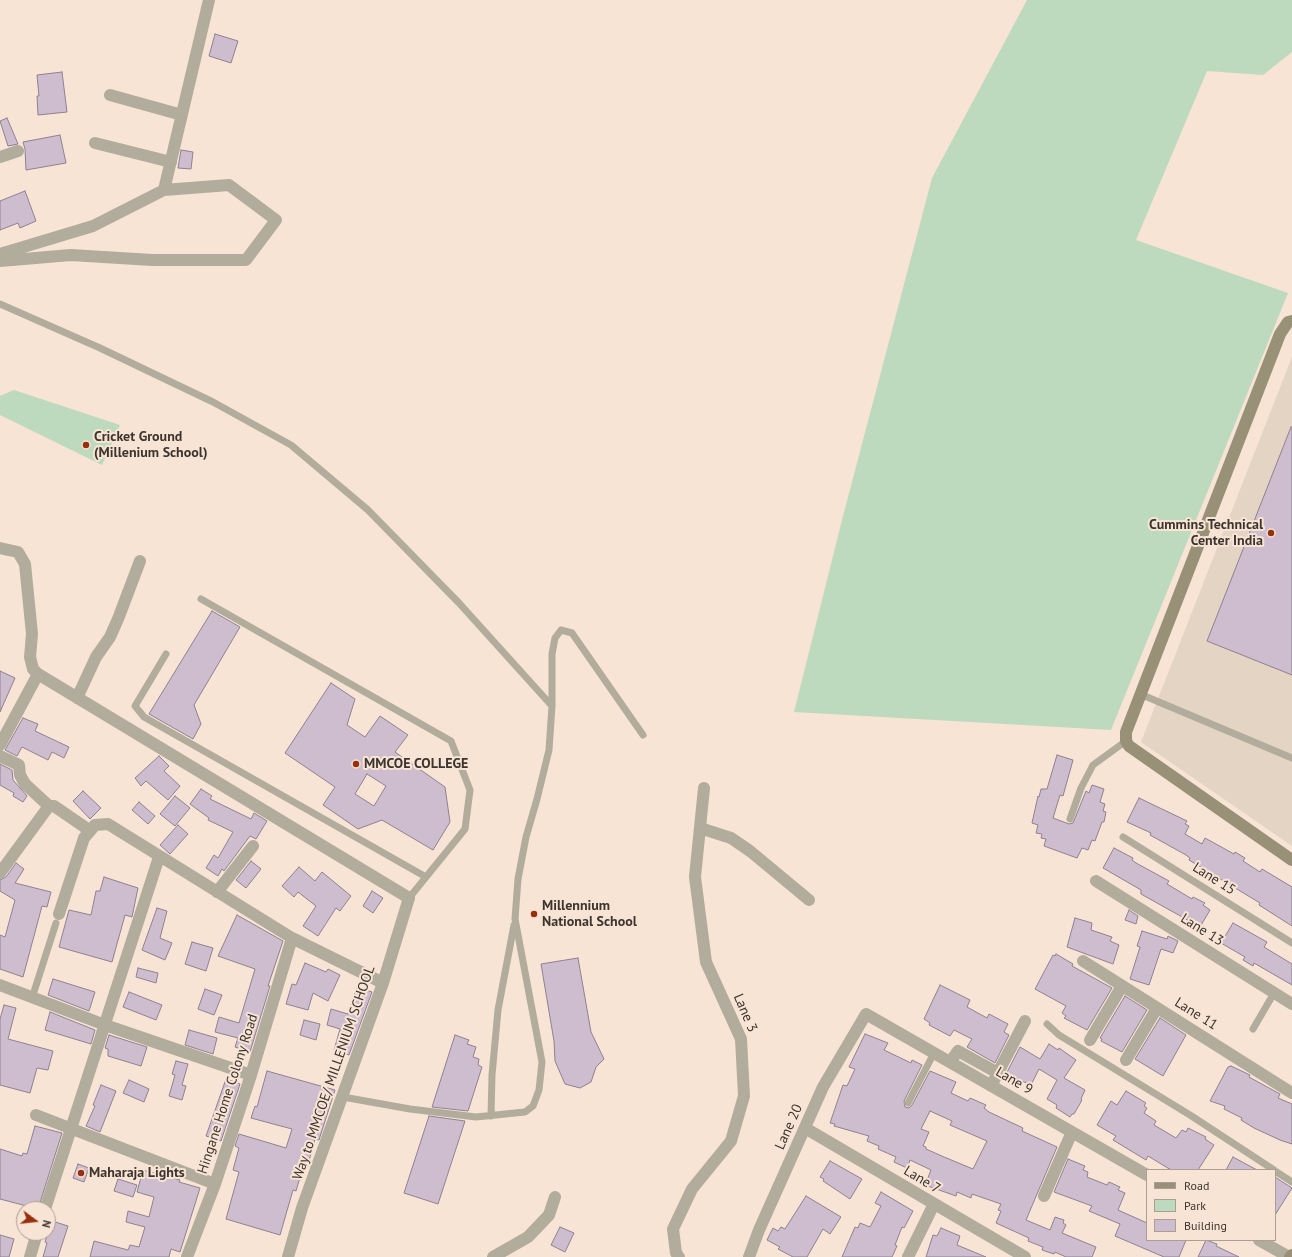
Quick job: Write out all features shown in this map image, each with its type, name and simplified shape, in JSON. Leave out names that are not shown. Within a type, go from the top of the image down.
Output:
[{"type":"street","points":[[164,190],[209,0]]},
{"type":"street","points":[[110,95],[182,116]]},
{"type":"street","points":[[95,143],[171,162]]},
{"type":"street","points":[[0,157],[18,151]]},
{"type":"street","points":[[0,254],[93,226],[164,190],[229,185],[276,220],[246,260],[152,260],[72,255],[0,262]]},
{"type":"street","points":[[1292,321],[1288,322],[1280,334],[1126,732],[1126,741],[1129,746],[1292,860]]},
{"type":"street","points":[[0,548],[18,552],[25,564],[32,629],[30,657],[33,669],[38,674],[409,898]]},
{"type":"street","points":[[77,698],[96,656],[110,637],[140,561]]},
{"type":"street","points":[[0,745],[38,674]]},
{"type":"street","points":[[0,756],[19,765],[20,776],[25,784],[48,806],[54,806],[89,830]]},
{"type":"street","name":"Lane 3","points":[[679,1257],[676,1253],[673,1229],[692,1189],[731,1140],[744,1096],[741,1039],[706,962],[695,876],[704,788]]},
{"type":"street","points":[[0,873],[48,806]]},
{"type":"street","points":[[57,919],[84,838],[89,830],[95,825],[108,824],[292,938],[383,983]]},
{"type":"street","points":[[700,828],[731,838],[750,851],[809,900]]},
{"type":"street","points":[[217,892],[253,846]]},
{"type":"street","points":[[48,1201],[159,856]]},
{"type":"street","name":"Lane 13","points":[[1096,881],[1292,1004]]},
{"type":"street","name":"Way to MMCOE/ MILLENIUM SCHOOL","points":[[288,1257],[302,1208],[383,983],[409,898]]},
{"type":"street","name":"Hingane Home Colony Road","points":[[187,1257],[215,1184],[251,1075],[292,938]]},
{"type":"street","name":"Lane 11","points":[[1083,962],[1292,1093]]},
{"type":"street","points":[[0,985],[105,1025],[251,1075]]},
{"type":"street","points":[[1090,1040],[1122,986]]},
{"type":"street","points":[[1126,1060],[1157,1008]]},
{"type":"street","name":"Lane 9","points":[[866,1014],[1146,1174]]},
{"type":"street","name":"Lane 20","points":[[749,1257],[758,1230],[805,1128],[822,1087],[866,1014]]},
{"type":"street","points":[[991,1086],[1025,1021]]},
{"type":"street","points":[[950,1062],[958,1051],[998,1073]]},
{"type":"street","points":[[36,1115],[215,1184]]},
{"type":"street","name":"Lane 7","points":[[805,1128],[1025,1257]]},
{"type":"street","points":[[1044,1196],[1072,1132]]},
{"type":"street","points":[[493,1257],[528,1237],[549,1215],[555,1197]]},
{"type":"street","points":[[908,1257],[934,1204]]},
{"type":"street","points":[[30,1257],[35,1241]]},
{"type":"street","points":[[1261,1241],[1290,1256]]},
{"type":"lane","points":[[0,304],[100,348],[213,402],[291,445],[368,510],[459,603],[552,706]]},
{"type":"lane","points":[[201,599],[451,741],[470,790],[465,829],[409,898]]},
{"type":"lane","points":[[491,1116],[492,1074],[498,1010],[515,919],[518,879],[526,837],[549,750],[552,706],[552,654],[555,638],[561,630],[572,633],[643,735]]},
{"type":"lane","points":[[166,654],[135,706],[144,717],[426,877]]},
{"type":"lane","points":[[1140,694],[1292,758]]},
{"type":"lane","points":[[1070,819],[1081,788],[1093,766],[1126,741]]},
{"type":"lane","name":"Lane 15","points":[[1122,837],[1292,943]]},
{"type":"lane","points":[[32,998],[57,919]]},
{"type":"lane","points":[[343,1097],[410,1109],[476,1117],[525,1112],[533,1106],[539,1090],[542,1062],[515,919]]},
{"type":"lane","points":[[1253,1029],[1274,993]]},
{"type":"lane","points":[[1046,1024],[1059,1035],[1190,1114],[1272,1169]]},
{"type":"lane","points":[[908,1103],[934,1053]]},
{"type":"lane","points":[[1276,1171],[1292,1182]]},
{"type":"shaded area","points":[[1292,357],[1292,846],[1141,742]]},
{"type":"green space","points":[[1027,0],[1292,0],[1292,52],[1263,75],[1207,71],[1136,240],[1288,293],[1111,730],[794,712],[842,520],[932,178]]},
{"type":"green space","name":"Cricket Ground (Millenium School)","points":[[14,390],[120,425],[102,465],[0,415],[0,396]]},
{"type":"building","points":[[215,34],[238,41],[231,63],[209,56]]},
{"type":"building","points":[[62,72],[67,112],[38,115],[37,96],[39,96],[37,75]]},
{"type":"building","points":[[7,118],[18,144],[8,146],[0,121]]},
{"type":"building","points":[[60,135],[66,163],[26,170],[25,149],[23,142]]},
{"type":"building","points":[[181,150],[193,152],[191,169],[178,168]]},
{"type":"building","points":[[25,191],[36,221],[20,228],[18,223],[0,230],[0,201]]},
{"type":"building","name":"Cummins Technical Center India","points":[[1292,427],[1292,675],[1207,641]]},
{"type":"building","points":[[212,611],[240,627],[194,705],[201,724],[193,739],[149,714]]},
{"type":"building","points":[[0,671],[15,678],[0,712]]},
{"type":"building","name":"MMCOE COLLEGE","points":[[331,683],[355,699],[347,725],[365,737],[380,716],[408,735],[395,752],[445,787],[450,822],[433,850],[382,820],[358,829],[323,805],[335,787],[285,753]],"holes":[[[367,774],[386,786],[374,806],[355,794]]]},
{"type":"building","points":[[23,718],[38,724],[35,731],[69,747],[64,758],[52,752],[48,760],[22,747],[17,756],[5,750]]},
{"type":"building","points":[[1057,755],[1073,760],[1063,796],[1060,795],[1053,818],[1069,824],[1073,823],[1086,791],[1089,793],[1092,785],[1104,789],[1100,802],[1105,804],[1103,811],[1106,812],[1104,822],[1102,822],[1095,841],[1092,840],[1088,850],[1082,848],[1077,858],[1044,846],[1046,839],[1041,838],[1042,834],[1036,833],[1038,825],[1032,823],[1038,796],[1039,797],[1041,789],[1047,789]]},
{"type":"building","points":[[159,756],[169,766],[164,771],[180,786],[168,800],[146,781],[141,786],[135,778]]},
{"type":"building","points":[[0,764],[12,770],[13,780],[27,796],[23,802],[13,796],[14,793],[0,785]]},
{"type":"building","points":[[201,789],[212,796],[210,799],[251,819],[254,813],[267,821],[256,839],[250,836],[224,871],[222,869],[218,876],[206,868],[214,855],[218,858],[233,832],[208,820],[209,818],[190,804]]},
{"type":"building","points":[[83,791],[101,808],[90,819],[73,801]]},
{"type":"building","points":[[175,796],[190,808],[175,826],[160,814]]},
{"type":"building","points":[[1139,798],[1187,821],[1185,824],[1189,826],[1185,834],[1202,844],[1205,838],[1234,854],[1235,852],[1245,858],[1243,861],[1260,872],[1262,869],[1292,887],[1292,926],[1259,905],[1260,903],[1189,860],[1190,858],[1186,855],[1150,835],[1151,833],[1127,822]]},
{"type":"building","points":[[139,802],[155,816],[148,824],[132,810]]},
{"type":"building","points":[[178,825],[188,834],[170,854],[160,845]]},
{"type":"building","points":[[1114,848],[1133,858],[1132,860],[1136,863],[1169,881],[1167,884],[1192,899],[1193,897],[1205,903],[1203,905],[1210,910],[1200,927],[1141,894],[1141,890],[1103,868]]},
{"type":"building","points":[[251,861],[261,869],[246,888],[236,880]]},
{"type":"building","points":[[16,863],[24,869],[15,883],[51,892],[47,907],[42,906],[23,977],[0,969],[0,935],[5,937],[15,900],[0,891],[0,880],[6,877]]},
{"type":"building","points":[[299,867],[315,881],[322,872],[351,896],[340,911],[336,908],[318,936],[303,926],[316,906],[298,892],[294,897],[282,886]]},
{"type":"building","points":[[104,877],[138,888],[132,917],[125,915],[112,962],[59,947],[69,910],[91,915],[96,891],[100,891]]},
{"type":"building","points":[[372,891],[383,898],[373,913],[363,906]]},
{"type":"building","points":[[157,908],[167,911],[160,938],[172,943],[165,960],[142,950]]},
{"type":"building","points":[[1129,910],[1138,916],[1136,924],[1125,920]]},
{"type":"building","points":[[237,915],[283,941],[268,986],[270,986],[250,1052],[235,1047],[238,1038],[215,1032],[219,1017],[239,1023],[255,969],[218,956]]},
{"type":"building","points":[[1075,918],[1092,923],[1091,930],[1112,937],[1110,941],[1119,945],[1113,964],[1067,947]]},
{"type":"building","points":[[1233,923],[1267,942],[1264,947],[1292,964],[1292,985],[1254,963],[1253,966],[1243,960],[1245,957],[1221,943]]},
{"type":"building","points":[[1142,931],[1167,939],[1168,936],[1178,941],[1173,953],[1161,949],[1149,985],[1130,979],[1140,947],[1137,946]]},
{"type":"building","points":[[192,942],[213,948],[206,971],[185,964]]},
{"type":"building","points":[[1056,954],[1073,964],[1072,966],[1112,988],[1087,1030],[1064,1018],[1066,1016],[1062,1013],[1066,1006],[1035,989],[1053,955],[1055,956]]},
{"type":"building","points":[[578,958],[591,1032],[604,1059],[596,1067],[591,1082],[580,1088],[565,1084],[555,1061],[554,1041],[541,964]]},
{"type":"building","points":[[305,963],[326,972],[328,969],[340,975],[328,1001],[313,993],[308,1010],[286,1004],[292,984],[296,985]]},
{"type":"building","points":[[138,968],[158,973],[156,983],[136,977]]},
{"type":"building","points":[[53,979],[95,992],[89,1011],[48,995]]},
{"type":"building","points":[[940,985],[970,1000],[967,1007],[987,1018],[989,1014],[1008,1024],[1004,1032],[1009,1035],[995,1063],[967,1047],[972,1039],[954,1030],[950,1036],[929,1025],[930,1023],[924,1019]]},
{"type":"building","points":[[357,987],[372,992],[349,1055],[334,1050],[340,1029],[327,1025],[331,1009],[348,1014]]},
{"type":"building","points":[[205,989],[222,995],[214,1015],[198,1009]]},
{"type":"building","points":[[129,992],[162,1005],[156,1020],[123,1007]]},
{"type":"building","points":[[1125,996],[1147,1010],[1122,1052],[1101,1041],[1102,1039],[1100,1038]]},
{"type":"building","points":[[4,1005],[16,1008],[8,1039],[53,1051],[48,1070],[37,1068],[30,1093],[0,1085],[0,1019]]},
{"type":"building","points":[[50,1012],[95,1030],[91,1044],[45,1030]]},
{"type":"building","points":[[1160,1018],[1186,1035],[1163,1076],[1135,1059]]},
{"type":"building","points":[[304,1020],[320,1024],[316,1040],[300,1035]]},
{"type":"building","points":[[189,1030],[217,1038],[213,1054],[185,1045]]},
{"type":"building","points":[[865,1034],[888,1043],[884,1050],[911,1063],[912,1060],[922,1065],[904,1101],[905,1107],[909,1108],[912,1105],[930,1071],[956,1082],[951,1093],[968,1101],[970,1098],[986,1105],[984,1108],[989,1112],[1023,1128],[1022,1131],[1057,1147],[1026,1220],[1050,1230],[1055,1217],[1064,1220],[1063,1223],[1066,1225],[1062,1233],[1096,1247],[1092,1257],[1066,1257],[1055,1252],[1054,1254],[1042,1250],[1043,1247],[1028,1241],[1029,1238],[996,1223],[1001,1211],[998,1210],[1001,1204],[972,1194],[971,1198],[957,1192],[956,1196],[925,1185],[931,1170],[910,1160],[907,1168],[894,1162],[896,1157],[878,1149],[879,1146],[867,1141],[869,1136],[834,1126],[835,1124],[830,1123],[843,1085],[847,1086],[855,1069],[849,1067]],"holes":[[[930,1111],[952,1121],[950,1125],[987,1141],[973,1169],[926,1149],[926,1147],[923,1146],[929,1132],[921,1129]]]},
{"type":"building","points":[[109,1035],[147,1047],[141,1066],[108,1056],[108,1049],[105,1048]]},
{"type":"building","points":[[455,1035],[469,1040],[467,1044],[476,1047],[473,1057],[479,1059],[478,1065],[482,1067],[468,1111],[432,1107]]},
{"type":"building","points":[[1049,1044],[1058,1050],[1059,1048],[1076,1060],[1064,1078],[1085,1090],[1081,1099],[1082,1100],[1074,1114],[1070,1117],[1056,1108],[1057,1105],[1047,1099],[1057,1080],[1039,1069],[1031,1085],[1006,1074],[1020,1047],[1040,1059]]},
{"type":"building","points":[[176,1061],[188,1064],[182,1085],[186,1086],[182,1100],[169,1096],[175,1075],[172,1074]]},
{"type":"building","points":[[1231,1066],[1250,1075],[1249,1077],[1280,1094],[1278,1098],[1292,1104],[1292,1144],[1254,1128],[1241,1120],[1242,1118],[1224,1109],[1225,1106],[1210,1101],[1228,1067]]},
{"type":"building","points":[[267,1071],[335,1090],[319,1140],[315,1139],[307,1168],[303,1167],[296,1191],[293,1190],[280,1235],[226,1219],[239,1172],[233,1170],[239,1148],[235,1146],[239,1134],[286,1148],[292,1129],[251,1118],[255,1106],[257,1107]]},
{"type":"building","points":[[226,1079],[240,1084],[221,1141],[206,1136]]},
{"type":"building","points":[[129,1080],[149,1089],[144,1102],[123,1093]]},
{"type":"building","points":[[101,1085],[116,1091],[100,1132],[86,1126],[95,1106],[93,1105]]},
{"type":"building","points":[[1126,1091],[1146,1103],[1144,1106],[1147,1108],[1144,1113],[1156,1121],[1154,1125],[1176,1138],[1182,1130],[1186,1132],[1188,1128],[1206,1137],[1205,1139],[1214,1145],[1199,1169],[1169,1169],[1148,1156],[1146,1160],[1113,1140],[1116,1136],[1097,1125],[1111,1101],[1117,1105]]},
{"type":"building","points":[[429,1116],[465,1121],[438,1204],[404,1193]]},
{"type":"building","points":[[35,1126],[62,1133],[41,1201],[16,1201],[16,1203],[0,1199],[0,1149],[22,1156],[23,1153],[27,1154]]},
{"type":"building","points":[[1233,1157],[1255,1169],[1227,1169]]},
{"type":"building","points":[[1068,1159],[1085,1166],[1083,1170],[1088,1172],[1087,1177],[1107,1185],[1109,1182],[1120,1187],[1118,1190],[1125,1193],[1118,1210],[1146,1223],[1146,1241],[1186,1241],[1179,1257],[1164,1257],[1115,1236],[1120,1224],[1089,1211],[1092,1206],[1054,1192]]},
{"type":"building","points":[[830,1161],[862,1179],[850,1199],[823,1181],[824,1179],[820,1177]]},
{"type":"building","name":"Maharaja Lights","points":[[78,1164],[89,1168],[84,1182],[73,1178]]},
{"type":"building","points":[[143,1170],[180,1180],[179,1182],[200,1188],[180,1252],[171,1249],[169,1257],[90,1257],[94,1241],[128,1250],[130,1245],[139,1247],[145,1227],[126,1222],[128,1211],[149,1217],[154,1197],[137,1192]]},
{"type":"building","points":[[1276,1178],[1292,1188],[1276,1213]]},
{"type":"building","points":[[118,1179],[137,1185],[133,1197],[114,1191]]},
{"type":"building","points":[[881,1192],[913,1211],[904,1228],[902,1227],[895,1245],[897,1246],[892,1257],[842,1257],[855,1227],[858,1228],[860,1223],[870,1227],[881,1206],[875,1203]]},
{"type":"building","points":[[806,1196],[841,1217],[830,1234],[823,1229],[807,1257],[793,1257],[778,1249],[780,1247],[767,1240],[773,1228],[778,1231],[781,1227],[785,1229]]},
{"type":"building","points":[[56,1222],[68,1226],[58,1257],[43,1257],[47,1243],[45,1242],[56,1241]]},
{"type":"building","points":[[560,1227],[574,1233],[565,1252],[551,1245]]},
{"type":"building","points":[[941,1228],[960,1236],[957,1245],[986,1257],[926,1257],[933,1235],[937,1236]]},
{"type":"building","points":[[0,1235],[14,1239],[9,1257],[0,1257]]},
{"type":"building","points":[[1206,1241],[1209,1241],[1217,1244],[1216,1246],[1239,1257],[1198,1257]]},
{"type":"place","name":"Cricket Ground (Millenium School)","points":[[86,445]]},
{"type":"place","name":"Cummins Technical Center India","points":[[1271,533]]},
{"type":"place","name":"MMCOE COLLEGE","points":[[356,764]]},
{"type":"place","name":"Millennium National School","points":[[534,914]]},
{"type":"place","name":"Maharaja Lights","points":[[81,1173]]}]
